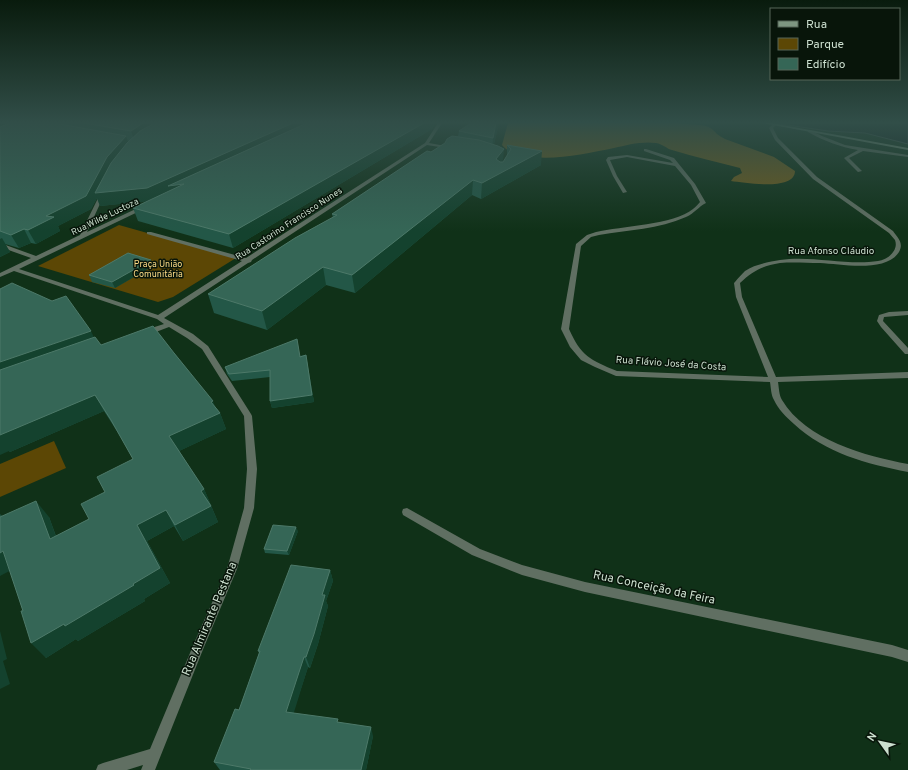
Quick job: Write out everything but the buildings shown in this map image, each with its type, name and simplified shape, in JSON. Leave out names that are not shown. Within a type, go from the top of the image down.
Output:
[{"type":"street","name":"Rua Castorino Francisco Nunes","points":[[160,318],[403,159]]},
{"type":"street","points":[[609,159],[608,160],[615,176],[625,192]]},
{"type":"street","points":[[644,159],[678,165]]},
{"type":"street","name":"Rua Flávio José da Costa","points":[[672,159],[693,185],[703,203],[701,203],[697,210],[689,216],[661,224],[598,233],[589,236],[578,245],[565,330],[570,342],[579,356],[595,365],[616,373],[773,380],[908,375]]},
{"type":"street","name":"Rua Afonso Cláudio","points":[[795,159],[815,178],[891,232],[898,241],[898,249],[891,258],[878,263],[800,261],[769,263],[750,269],[741,276],[737,283],[739,297],[773,380],[778,400],[796,422],[822,440],[840,450],[862,458],[908,468]]},
{"type":"street","points":[[847,159],[860,171]]},
{"type":"street","points":[[82,237],[105,189]]},
{"type":"street","name":"Rua Wilde Lustoza","points":[[0,275],[148,205]]},
{"type":"street","points":[[149,233],[248,261]]},
{"type":"street","points":[[0,245],[36,258]]},
{"type":"street","name":"Rua Almirante Pestana","points":[[14,269],[160,318],[190,336],[205,348],[248,416],[252,469],[249,508],[232,569],[148,770]]},
{"type":"street","points":[[908,313],[888,314],[882,316],[880,321],[908,352]]},
{"type":"street","points":[[141,335],[170,324]]},
{"type":"street","name":"Rua Conceição da Feira","points":[[407,512],[476,552],[522,570],[585,587],[892,651],[908,656]]},
{"type":"street","points":[[103,770],[154,755]]},
{"type":"green space","name":"Praça União Comunitária","points":[[119,225],[236,258],[173,297],[158,302],[38,266]]},
{"type":"green space","points":[[54,441],[66,468],[0,497],[0,464]]},
{"type":"shaded area","points":[[704,159],[777,159],[795,171],[793,177],[787,181],[779,183],[758,184],[731,181],[734,177],[742,173],[740,168]]}]
